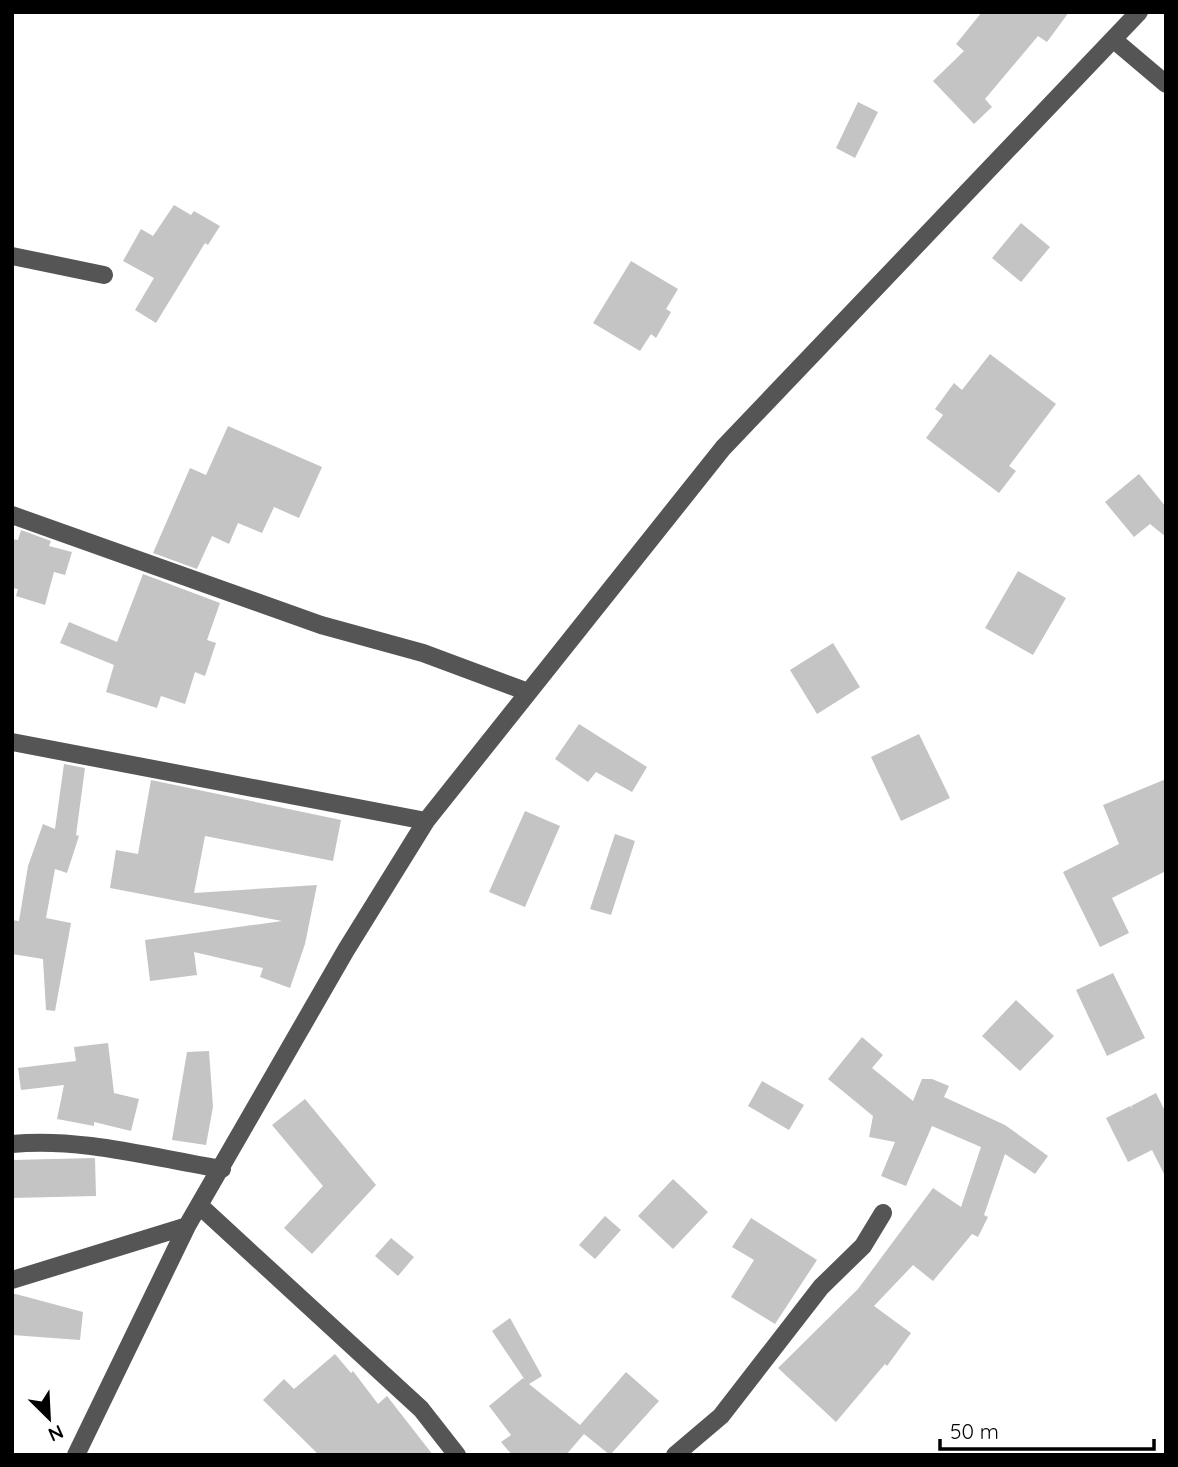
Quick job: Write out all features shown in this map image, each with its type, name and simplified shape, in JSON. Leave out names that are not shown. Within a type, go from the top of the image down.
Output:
[{"type":"street","points":[[76,1455],[187,1226],[201,1206],[346,950],[426,821],[723,448],[1139,12]]},
{"type":"street","points":[[1114,40],[1166,84]]},
{"type":"street","points":[[12,256],[104,275]]},
{"type":"street","points":[[12,515],[321,625],[423,653],[528,692]]},
{"type":"street","points":[[12,742],[426,821]]},
{"type":"street","points":[[12,1144],[35,1142],[113,1151],[222,1169]]},
{"type":"street","points":[[201,1206],[421,1409],[457,1455]]},
{"type":"street","points":[[675,1455],[721,1416],[821,1287],[863,1246],[883,1213]]},
{"type":"street","points":[[12,1280],[187,1226]]},
{"type":"building","points":[[982,12],[1069,12],[1047,42],[1038,36],[985,99],[992,107],[974,124],[933,81],[964,51],[956,44]]},
{"type":"building","points":[[858,102],[878,112],[855,158],[836,148]]},
{"type":"building","points":[[174,205],[191,215],[194,211],[220,226],[208,245],[205,243],[156,323],[135,310],[154,278],[123,261],[141,229],[153,236]]},
{"type":"building","points":[[1021,223],[1050,247],[1021,282],[992,258]]},
{"type":"building","points":[[631,261],[678,289],[666,309],[671,312],[656,338],[651,334],[640,351],[593,323]]},
{"type":"building","points":[[990,354],[1056,404],[1009,466],[1016,471],[999,493],[926,438],[943,415],[935,409],[954,383],[962,390]]},
{"type":"building","points":[[228,426],[322,467],[299,518],[274,507],[262,533],[238,523],[229,544],[212,536],[197,569],[153,553],[190,468],[206,475]]},
{"type":"building","points":[[1139,474],[1166,507],[1166,537],[1150,524],[1134,537],[1105,502]]},
{"type":"building","points":[[21,530],[51,541],[49,546],[72,552],[65,575],[54,572],[45,605],[16,596],[18,589],[12,588],[12,539],[18,540]]},
{"type":"building","points":[[1018,571],[1066,598],[1033,655],[985,628]]},
{"type":"building","points":[[143,574],[220,603],[207,640],[216,643],[205,676],[195,672],[185,704],[161,696],[157,708],[106,692],[114,665],[60,643],[69,622],[117,642]]},
{"type":"building","points":[[833,643],[860,687],[817,714],[790,670]]},
{"type":"building","points":[[579,724],[647,767],[632,792],[596,772],[588,782],[555,759]]},
{"type":"building","points":[[919,734],[950,798],[901,821],[871,757]]},
{"type":"building","points":[[64,764],[85,768],[76,835],[79,836],[67,873],[55,869],[46,918],[71,923],[55,1011],[46,1010],[43,959],[12,954],[12,920],[19,921],[28,866],[43,824],[55,829]]},
{"type":"building","points":[[1166,779],[1166,871],[1112,898],[1129,933],[1100,947],[1063,872],[1119,844],[1103,805]]},
{"type":"building","points":[[151,780],[341,820],[333,861],[205,836],[194,893],[317,885],[305,944],[290,988],[260,977],[263,968],[194,952],[197,975],[150,981],[145,940],[282,921],[110,888],[116,850],[138,854]]},
{"type":"building","points":[[525,811],[560,826],[525,907],[489,892]]},
{"type":"building","points":[[615,834],[635,841],[611,915],[590,909]]},
{"type":"building","points":[[1113,973],[1145,1038],[1107,1056],[1076,990]]},
{"type":"building","points":[[1016,1000],[1054,1036],[1020,1071],[982,1036]]},
{"type":"building","points":[[862,1037],[883,1055],[872,1068],[913,1101],[922,1079],[932,1079],[949,1086],[944,1097],[1005,1125],[1048,1156],[1035,1174],[1005,1154],[984,1215],[988,1217],[978,1237],[972,1234],[933,1281],[913,1265],[874,1306],[911,1333],[887,1366],[885,1364],[836,1422],[778,1368],[858,1289],[933,1188],[961,1207],[981,1147],[932,1126],[906,1186],[881,1176],[895,1142],[869,1137],[873,1116],[828,1079]]},
{"type":"building","points":[[108,1043],[114,1093],[139,1099],[131,1131],[94,1122],[94,1126],[57,1119],[64,1085],[21,1090],[18,1068],[76,1061],[74,1047]]},
{"type":"building","points":[[209,1051],[213,1107],[206,1145],[172,1140],[187,1052]]},
{"type":"building","points":[[762,1081],[804,1105],[789,1130],[748,1106]]},
{"type":"building","points":[[1156,1093],[1166,1113],[1166,1178],[1152,1150],[1128,1162],[1106,1118],[1130,1106],[1133,1109],[1131,1106]]},
{"type":"building","points":[[305,1099],[376,1185],[312,1254],[284,1228],[323,1186],[272,1125]]},
{"type":"building","points":[[95,1158],[96,1196],[12,1198],[12,1160]]},
{"type":"building","points":[[673,1179],[708,1212],[673,1249],[638,1216]]},
{"type":"building","points":[[605,1216],[621,1230],[595,1259],[579,1245]]},
{"type":"building","points":[[751,1218],[817,1260],[775,1324],[731,1297],[754,1260],[732,1247]]},
{"type":"building","points":[[391,1238],[414,1257],[398,1276],[375,1256]]},
{"type":"building","points":[[12,1293],[83,1312],[80,1340],[12,1335]]},
{"type":"building","points":[[510,1318],[542,1376],[529,1384],[580,1425],[626,1372],[659,1401],[610,1455],[584,1434],[566,1455],[512,1455],[501,1442],[511,1435],[489,1406],[523,1378],[525,1380],[492,1331]]},
{"type":"building","points":[[335,1354],[351,1373],[353,1371],[378,1404],[387,1396],[433,1455],[319,1455],[263,1400],[284,1379],[294,1389]]}]
